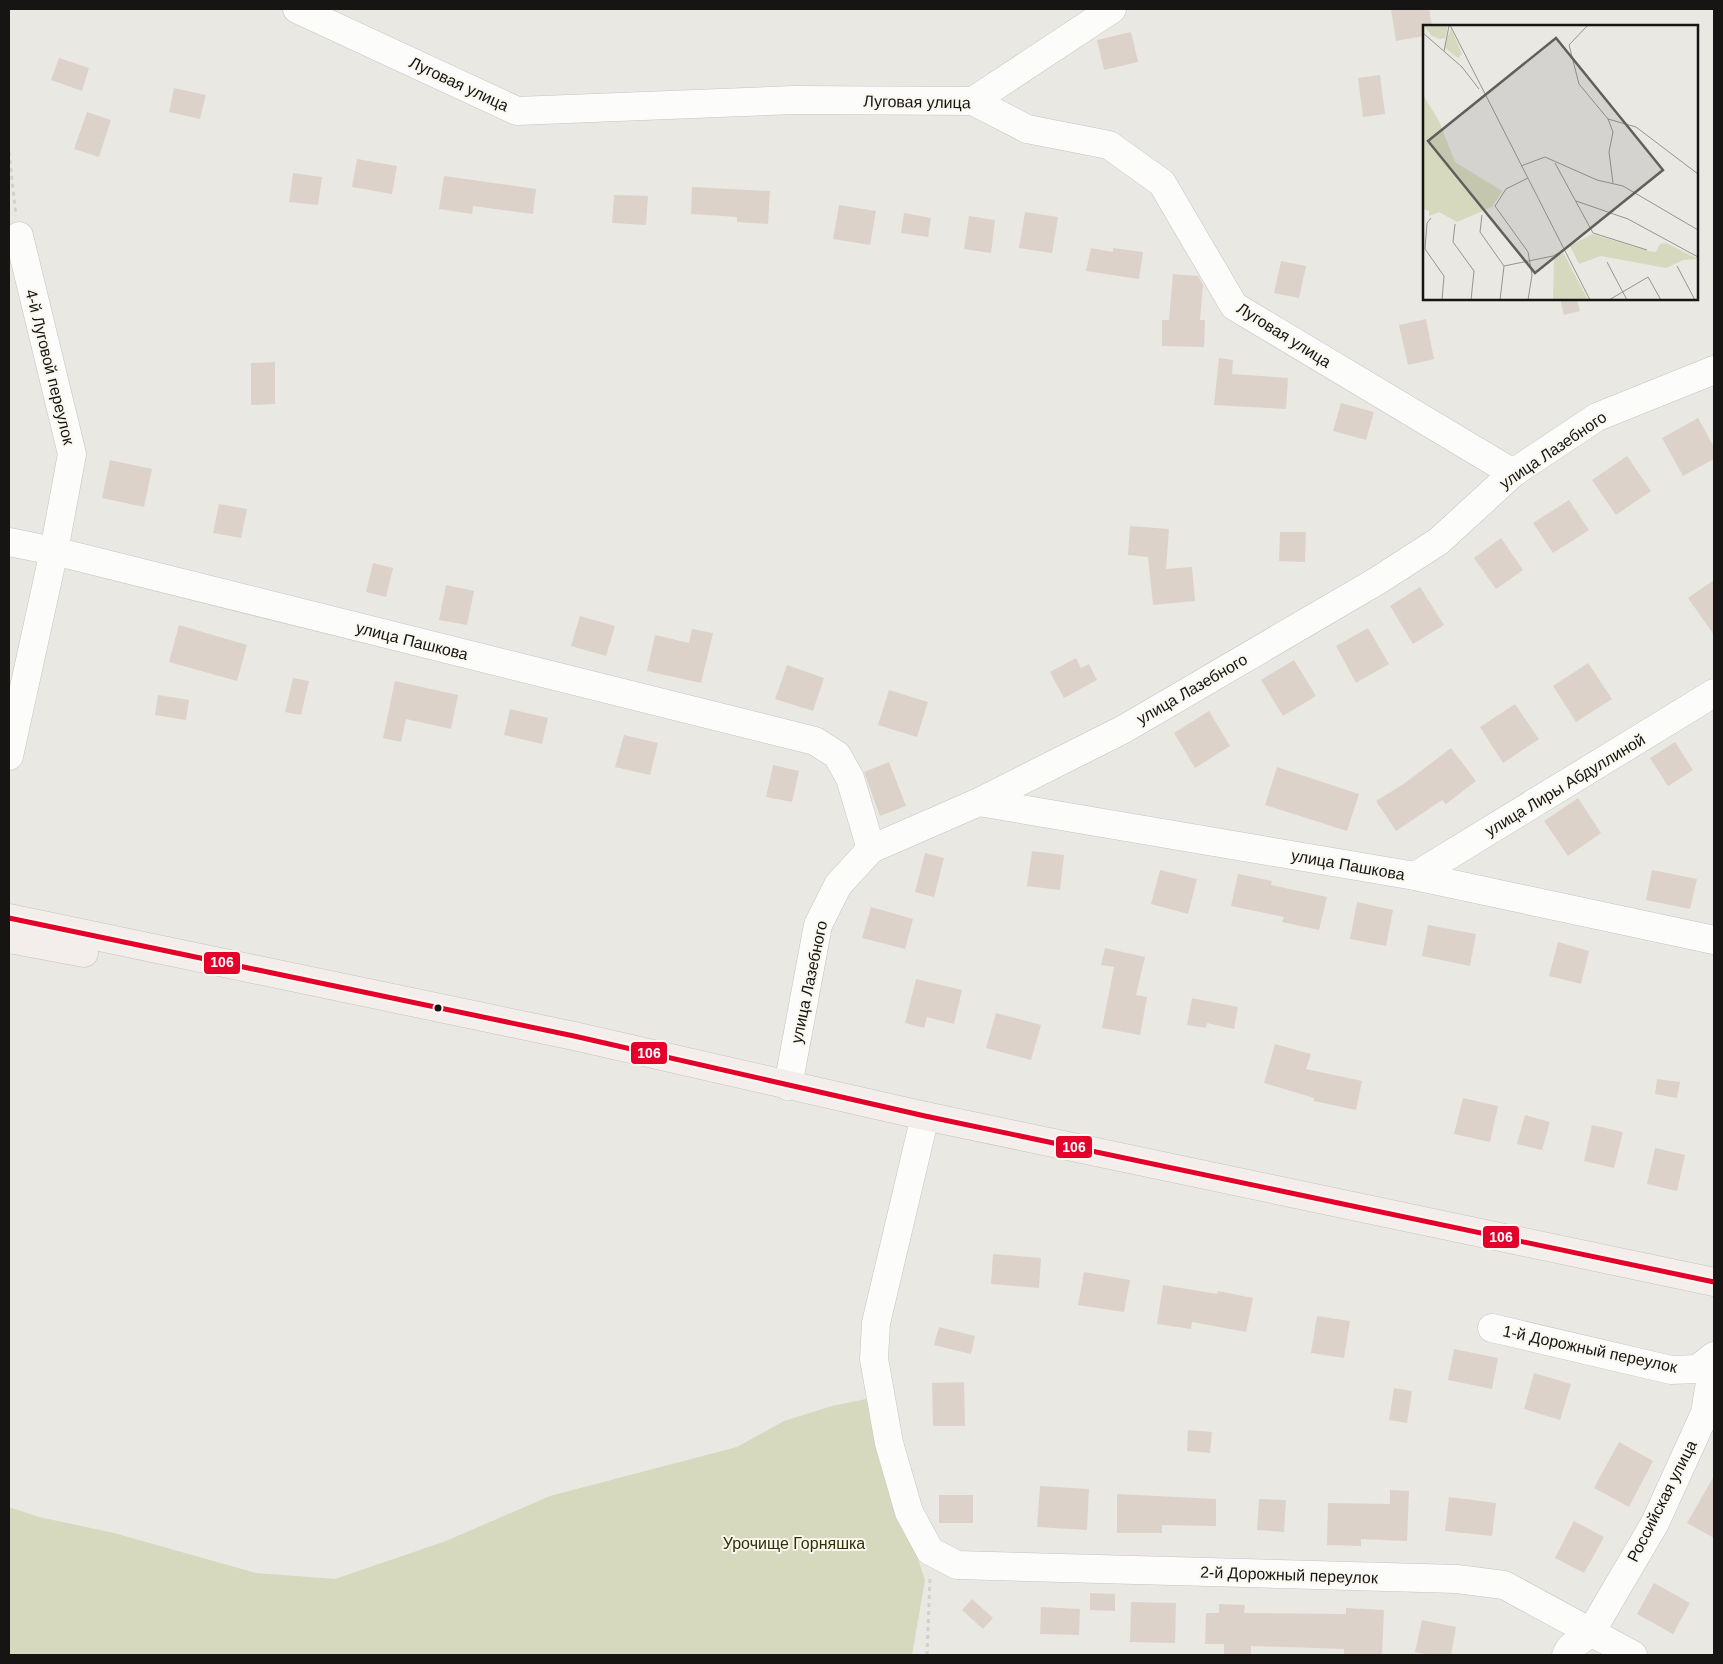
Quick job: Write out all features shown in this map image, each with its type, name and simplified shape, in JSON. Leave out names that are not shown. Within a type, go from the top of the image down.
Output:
[{"type":"main road","points":[[9,918],[574,1036],[925,1116],[1714,1282]]},
{"type":"main road","points":[[9,939],[644,1063],[788,1086]]},
{"type":"street","name":"Луговая улица","points":[[297,9],[517,111],[794,100],[974,101],[1026,129],[1109,145],[1162,183],[1234,306],[1513,474]]},
{"type":"street","points":[[974,101],[1112,9]]},
{"type":"street","name":"4-й Луговой переулок","points":[[9,756],[54,551],[72,454],[19,236]]},
{"type":"street","name":"улица Лазебного","points":[[788,1086],[818,925],[838,885],[870,849],[979,802],[1124,729],[1377,581],[1439,541],[1513,474],[1597,417],[1714,370]]},
{"type":"street","name":"улица Пашкова","points":[[9,542],[54,551],[815,741],[837,755],[850,778],[870,849]]},
{"type":"street","name":"улица Лиры Абдуллиной","points":[[1415,876],[1714,693]]},
{"type":"street","name":"улица Пашкова","points":[[979,802],[1415,876],[1714,940]]},
{"type":"street","points":[[925,1116],[876,1323],[874,1359],[889,1443],[906,1503],[930,1551]]},
{"type":"street","name":"1-й Дорожный переулок","points":[[1492,1328],[1671,1370],[1697,1369],[1714,1357]]},
{"type":"street","name":"Российская улица","points":[[1566,1655],[1570,1648],[1591,1632],[1655,1523],[1710,1416],[1714,1357]]},
{"type":"street","name":"2-й Дорожный переулок","points":[[930,1551],[957,1565],[1457,1580],[1504,1585],[1633,1655]]},
{"type":"path","points":[[9,152],[19,236]]},
{"type":"path","points":[[927,1655],[930,1551]]},
{"type":"green space","name":"Урочище Горняшка","points":[[866,1399],[925,1580],[912,1655],[9,1655],[9,1507],[39,1517],[114,1533],[256,1573],[335,1579],[446,1541],[550,1496],[737,1447],[784,1421],[832,1406]]},
{"type":"building","points":[[1391,9],[1429,9],[1432,25],[1423,25],[1423,36],[1396,41]]},
{"type":"building","points":[[1131,32],[1138,62],[1104,70],[1097,40]]},
{"type":"building","points":[[59,58],[89,68],[82,91],[51,80]]},
{"type":"building","points":[[1380,75],[1385,114],[1363,117],[1358,78]]},
{"type":"building","points":[[174,88],[206,95],[200,119],[169,112]]},
{"type":"building","points":[[87,112],[111,120],[99,157],[74,149]]},
{"type":"building","points":[[357,159],[397,166],[392,194],[352,187]]},
{"type":"building","points":[[293,173],[322,177],[318,205],[289,202]]},
{"type":"building","points":[[444,176],[536,189],[533,214],[473,206],[472,214],[439,209]]},
{"type":"building","points":[[692,187],[770,191],[768,224],[737,222],[737,217],[691,214]]},
{"type":"building","points":[[614,195],[648,196],[646,225],[612,223]]},
{"type":"building","points":[[839,205],[876,211],[870,245],[833,239]]},
{"type":"building","points":[[1025,212],[1058,217],[1052,253],[1019,248]]},
{"type":"building","points":[[904,213],[931,218],[928,237],[901,233]]},
{"type":"building","points":[[969,216],[995,220],[991,253],[964,249]]},
{"type":"building","points":[[1091,248],[1113,252],[1113,248],[1143,252],[1139,279],[1086,271]]},
{"type":"building","points":[[1281,261],[1306,266],[1299,298],[1274,293]]},
{"type":"building","points":[[1173,274],[1198,276],[1203,285],[1200,320],[1205,320],[1204,347],[1162,346],[1162,320],[1169,320]]},
{"type":"building","points":[[1560,300],[1577,300],[1580,311],[1564,315]]},
{"type":"building","points":[[1426,319],[1434,359],[1408,365],[1399,325]]},
{"type":"building","points":[[1219,358],[1233,360],[1232,374],[1288,378],[1286,409],[1214,405]]},
{"type":"building","points":[[275,362],[275,404],[251,405],[251,363]]},
{"type":"building","points":[[1341,403],[1374,412],[1366,440],[1333,431]]},
{"type":"building","points":[[1698,418],[1714,447],[1714,459],[1683,476],[1662,438]]},
{"type":"building","points":[[1627,456],[1651,491],[1616,515],[1592,480]]},
{"type":"building","points":[[110,460],[152,469],[144,507],[102,498]]},
{"type":"building","points":[[1569,500],[1589,530],[1553,553],[1533,523]]},
{"type":"building","points":[[219,504],[247,509],[241,538],[213,533]]},
{"type":"building","points":[[1130,526],[1169,529],[1166,569],[1192,567],[1195,601],[1153,605],[1148,557],[1128,555]]},
{"type":"building","points":[[1280,532],[1306,532],[1305,562],[1279,561]]},
{"type":"building","points":[[1501,538],[1523,570],[1496,589],[1474,558]]},
{"type":"building","points":[[373,563],[393,568],[386,597],[366,592]]},
{"type":"building","points":[[1714,580],[1714,635],[1688,598]]},
{"type":"building","points":[[446,585],[474,591],[467,625],[439,620]]},
{"type":"building","points":[[1420,587],[1444,625],[1413,644],[1390,606]]},
{"type":"building","points":[[580,616],[615,626],[606,656],[571,646]]},
{"type":"building","points":[[179,625],[247,645],[237,681],[169,662]]},
{"type":"building","points":[[1368,628],[1389,664],[1356,683],[1336,646]]},
{"type":"building","points":[[692,629],[713,633],[701,683],[647,671],[655,635],[689,643]]},
{"type":"building","points":[[1076,658],[1081,668],[1089,664],[1097,680],[1064,698],[1050,672]]},
{"type":"building","points":[[1294,660],[1316,696],[1283,716],[1261,680]]},
{"type":"building","points":[[1588,663],[1612,699],[1576,722],[1553,686]]},
{"type":"building","points":[[787,665],[824,678],[813,711],[775,699]]},
{"type":"building","points":[[293,678],[309,681],[301,715],[285,712]]},
{"type":"building","points":[[395,681],[458,695],[451,729],[406,719],[401,742],[383,738]]},
{"type":"building","points":[[889,690],[928,702],[917,737],[878,725]]},
{"type":"building","points":[[158,695],[189,700],[186,720],[155,715]]},
{"type":"building","points":[[1515,704],[1539,739],[1503,763],[1480,727]]},
{"type":"building","points":[[510,709],[548,718],[542,744],[504,735]]},
{"type":"building","points":[[1209,711],[1230,746],[1195,768],[1174,733]]},
{"type":"building","points":[[624,735],[658,743],[650,775],[615,767]]},
{"type":"building","points":[[1675,742],[1693,770],[1668,786],[1650,758]]},
{"type":"building","points":[[1451,748],[1476,781],[1446,804],[1442,800],[1396,831],[1376,801],[1405,783]]},
{"type":"building","points":[[889,762],[906,806],[880,816],[864,772]]},
{"type":"building","points":[[773,765],[799,771],[792,802],[766,797]]},
{"type":"building","points":[[1277,767],[1359,794],[1347,831],[1265,805]]},
{"type":"building","points":[[1578,798],[1601,833],[1568,856],[1544,821]]},
{"type":"building","points":[[1032,851],[1064,855],[1060,890],[1027,886]]},
{"type":"building","points":[[925,853],[944,858],[934,897],[915,892]]},
{"type":"building","points":[[1160,870],[1197,879],[1188,914],[1151,904]]},
{"type":"building","points":[[1652,870],[1697,879],[1690,909],[1646,900]]},
{"type":"building","points":[[1238,874],[1272,881],[1271,885],[1327,897],[1319,930],[1282,922],[1284,917],[1231,906]]},
{"type":"building","points":[[1357,902],[1393,910],[1386,946],[1350,939]]},
{"type":"building","points":[[871,907],[913,919],[905,949],[862,938]]},
{"type":"building","points":[[1428,925],[1476,934],[1470,966],[1422,956]]},
{"type":"building","points":[[1558,942],[1589,951],[1581,984],[1549,976]]},
{"type":"building","points":[[1105,948],[1145,957],[1136,995],[1147,997],[1140,1035],[1102,1028],[1114,967],[1101,965]]},
{"type":"building","points":[[916,979],[962,990],[954,1024],[927,1017],[924,1028],[905,1023]]},
{"type":"building","points":[[1192,998],[1238,1007],[1234,1029],[1207,1023],[1206,1028],[1187,1025]]},
{"type":"building","points":[[996,1013],[1041,1025],[1031,1060],[986,1048]]},
{"type":"building","points":[[1275,1044],[1311,1054],[1306,1069],[1362,1081],[1356,1110],[1314,1101],[1314,1098],[1264,1083]]},
{"type":"building","points":[[1657,1079],[1680,1082],[1677,1098],[1655,1094]]},
{"type":"building","points":[[1463,1098],[1498,1106],[1490,1142],[1454,1134]]},
{"type":"building","points":[[1525,1115],[1550,1122],[1542,1150],[1517,1144]]},
{"type":"building","points":[[1592,1125],[1623,1132],[1614,1168],[1584,1161]]},
{"type":"building","points":[[1655,1148],[1685,1155],[1677,1191],[1647,1184]]},
{"type":"building","points":[[993,1254],[1041,1258],[1039,1288],[991,1284]]},
{"type":"building","points":[[1084,1272],[1130,1280],[1124,1312],[1078,1305]]},
{"type":"building","points":[[1163,1285],[1217,1294],[1218,1291],[1253,1298],[1246,1332],[1192,1322],[1191,1329],[1157,1324]]},
{"type":"building","points":[[1317,1316],[1350,1321],[1344,1358],[1311,1353]]},
{"type":"building","points":[[939,1327],[975,1336],[971,1354],[934,1345]]},
{"type":"building","points":[[1454,1349],[1498,1358],[1492,1389],[1448,1380]]},
{"type":"building","points":[[1534,1373],[1571,1384],[1560,1420],[1524,1409]]},
{"type":"building","points":[[964,1382],[965,1426],[933,1426],[932,1383]]},
{"type":"building","points":[[1394,1388],[1412,1391],[1407,1423],[1389,1420]]},
{"type":"building","points":[[1188,1430],[1212,1432],[1210,1453],[1187,1451]]},
{"type":"building","points":[[1619,1442],[1653,1461],[1629,1507],[1594,1488]]},
{"type":"building","points":[[1714,1476],[1714,1538],[1687,1523]]},
{"type":"building","points":[[1040,1486],[1089,1489],[1087,1530],[1037,1527]]},
{"type":"building","points":[[1390,1490],[1409,1491],[1407,1541],[1361,1539],[1361,1546],[1327,1545],[1328,1503],[1390,1504]]},
{"type":"building","points":[[1117,1494],[1216,1499],[1216,1526],[1162,1525],[1162,1533],[1117,1533]]},
{"type":"building","points":[[939,1495],[973,1495],[973,1523],[939,1523]]},
{"type":"building","points":[[1449,1497],[1496,1503],[1492,1536],[1445,1531]]},
{"type":"building","points":[[1259,1499],[1286,1500],[1284,1532],[1257,1530]]},
{"type":"building","points":[[1574,1521],[1604,1537],[1584,1573],[1555,1558]]},
{"type":"building","points":[[1654,1583],[1690,1603],[1673,1634],[1637,1614]]},
{"type":"building","points":[[1090,1593],[1115,1594],[1115,1611],[1090,1610]]},
{"type":"building","points":[[972,1599],[993,1618],[983,1629],[962,1610]]},
{"type":"building","points":[[1131,1602],[1176,1603],[1175,1643],[1130,1642]]},
{"type":"building","points":[[1219,1604],[1245,1605],[1244,1613],[1346,1614],[1346,1608],[1384,1610],[1382,1655],[1344,1655],[1344,1649],[1251,1646],[1251,1655],[1224,1655],[1224,1644],[1205,1644],[1206,1613],[1219,1613]]},
{"type":"building","points":[[1041,1607],[1080,1609],[1079,1635],[1040,1634]]},
{"type":"building","points":[[1422,1620],[1456,1627],[1451,1655],[1431,1655],[1415,1652]]},
{"type":"transit line","name":"106","points":[[9,918],[574,1036],[925,1116],[1714,1282]]}]
